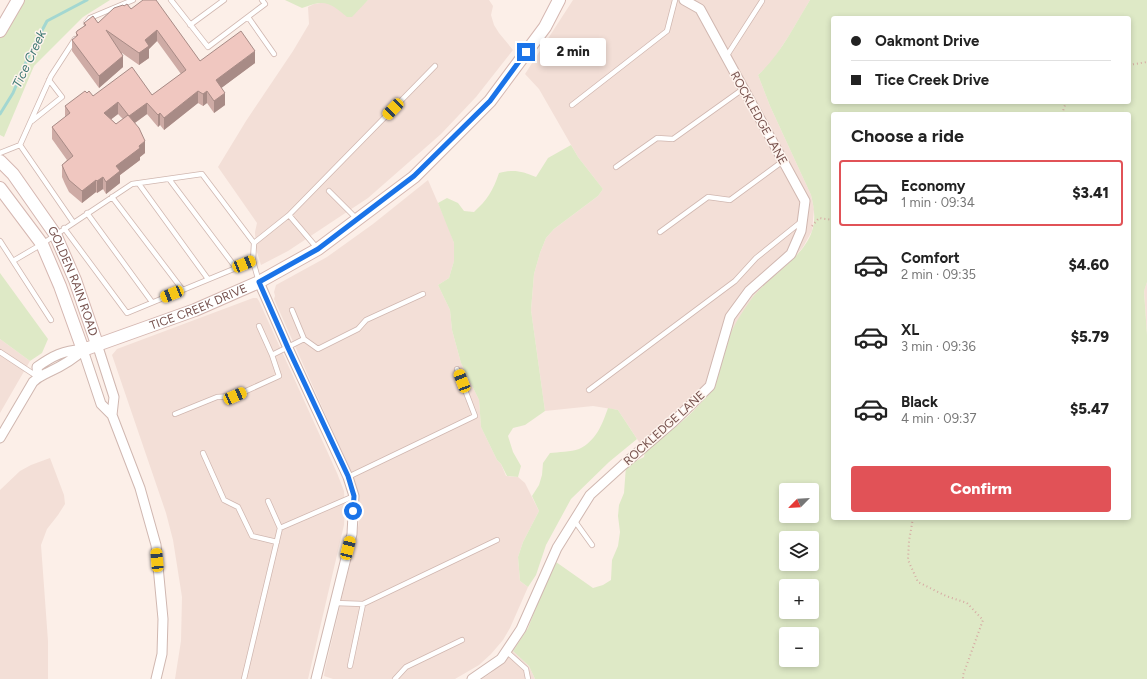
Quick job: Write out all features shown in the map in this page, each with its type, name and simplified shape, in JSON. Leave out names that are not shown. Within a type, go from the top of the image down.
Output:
[{"type":"street","points":[[0,31],[18,0]]},
{"type":"street","name":"TICE CREEK DRIVE","points":[[0,438],[33,382],[38,377],[74,359],[83,350],[194,310],[259,282],[318,249],[414,176],[490,101],[545,26],[559,0]]},
{"type":"street","name":"ROCKLEDGE LANE","points":[[472,679],[501,659],[521,629],[557,548],[590,495],[673,422],[710,386],[730,317],[749,291],[791,254],[801,231],[805,201],[700,9],[684,0]]},
{"type":"street","name":"GOLDEN RAIN ROAD","points":[[0,161],[13,174],[60,231],[114,397],[112,415]]},
{"type":"street","name":"GOLDEN RAIN ROAD","points":[[0,188],[42,244],[60,286],[101,404],[112,415],[140,488],[156,545],[163,619],[162,654],[156,679]]},
{"type":"street","points":[[259,282],[348,476],[354,496],[352,534],[316,679]]},
{"type":"lane","points":[[81,31],[90,18],[133,0]]},
{"type":"lane","points":[[170,0],[208,47],[265,4],[262,0]]},
{"type":"lane","points":[[190,25],[224,0]]},
{"type":"lane","points":[[572,105],[667,31],[675,0]]},
{"type":"lane","points":[[726,57],[762,1]]},
{"type":"lane","points":[[248,17],[274,54]]},
{"type":"lane","points":[[0,153],[20,145],[49,80],[77,37]]},
{"type":"lane","points":[[254,243],[289,215],[435,66]]},
{"type":"lane","points":[[30,122],[62,97],[49,80]]},
{"type":"lane","points":[[616,167],[657,138],[673,139],[743,89]]},
{"type":"lane","points":[[20,145],[73,222]]},
{"type":"lane","points":[[660,232],[708,197],[730,200],[783,161]]},
{"type":"lane","points":[[13,261],[42,244],[132,184],[202,174],[254,243],[253,261],[259,282]]},
{"type":"lane","points":[[169,179],[236,268]]},
{"type":"lane","points":[[139,184],[208,279]]},
{"type":"lane","points":[[329,191],[358,219]]},
{"type":"lane","points":[[112,197],[182,290]]},
{"type":"lane","points":[[87,213],[152,302]]},
{"type":"lane","points":[[289,215],[318,249]]},
{"type":"lane","points":[[589,390],[735,281],[756,258],[802,220]]},
{"type":"lane","points":[[60,231],[127,313],[253,261]]},
{"type":"lane","points":[[0,241],[51,320]]},
{"type":"lane","points":[[292,310],[304,340],[318,349],[358,329],[366,320],[423,294]]},
{"type":"lane","points":[[175,414],[217,396],[235,396],[279,376],[272,355],[259,326]]},
{"type":"lane","points":[[272,355],[304,340]]},
{"type":"lane","points":[[0,352],[38,377]]},
{"type":"lane","points":[[348,476],[475,416],[457,369]]},
{"type":"lane","points":[[203,453],[224,500],[238,507],[252,536],[277,542]]},
{"type":"lane","points":[[280,528],[354,496]]},
{"type":"lane","points":[[244,679],[280,528],[268,501]]},
{"type":"lane","points":[[574,520],[592,545]]},
{"type":"lane","points":[[335,603],[363,604],[497,540]]},
{"type":"lane","points":[[350,666],[363,604]]},
{"type":"lane","points":[[395,679],[406,666],[462,640]]},
{"type":"lane","points":[[506,651],[526,669],[528,679]]},
{"type":"path","points":[[1131,65],[1147,62]]},
{"type":"path","points":[[810,228],[819,218],[831,220]]},
{"type":"path","points":[[913,520],[909,541],[908,560],[918,582],[946,596],[967,603],[983,620],[963,675],[963,679]]},
{"type":"shaded area","points":[[368,0],[489,0],[493,6],[491,15],[494,25],[513,50],[476,97],[441,134],[368,198],[288,251],[261,265],[256,249],[255,232],[257,223],[218,167],[309,24],[308,7],[314,4],[327,2],[348,17]]},
{"type":"shaded area","points":[[573,0],[810,0],[771,63],[758,75],[770,106],[811,195],[814,209],[812,231],[803,247],[793,259],[778,272],[720,368],[709,393],[699,406],[645,451],[618,410],[593,406],[545,411],[531,310],[534,274],[546,238],[554,229],[598,196],[603,189],[578,157],[539,89],[525,74]]},
{"type":"shaded area","points":[[428,180],[454,243],[454,261],[449,278],[438,285],[450,310],[452,330],[461,363],[479,400],[481,427],[506,476],[518,477],[525,483],[539,511],[523,542],[518,557],[520,581],[528,587],[510,628],[503,640],[479,665],[455,679],[333,679],[324,676],[356,539],[360,516],[359,496],[355,481],[274,299],[274,292],[276,285],[327,257],[373,224]]},
{"type":"shaded area","points":[[1147,282],[1147,335],[1144,290]]},
{"type":"shaded area","points":[[253,298],[257,298],[259,301],[337,473],[344,491],[344,525],[308,679],[175,679],[181,641],[182,597],[173,540],[166,513],[112,355],[117,349]]},
{"type":"shaded area","points":[[0,339],[30,361],[0,413]]},
{"type":"shaded area","points":[[50,458],[64,495],[65,504],[47,529],[41,545],[48,641],[48,679],[0,679],[0,490],[20,471]]},
{"type":"shaded area","points":[[513,651],[529,666],[535,679],[482,679],[491,673]]},
{"type":"green space","points":[[22,0],[110,0],[83,17],[34,66],[4,137],[0,135],[0,38],[17,12]]},
{"type":"green space","points":[[285,0],[368,0],[352,17],[347,17],[336,8],[328,4],[312,4],[302,8]]},
{"type":"green space","points":[[810,0],[1147,0],[1147,282],[1144,291],[1147,335],[1147,679],[535,679],[529,666],[513,651],[528,628],[556,562],[593,588],[603,585],[611,580],[612,560],[618,546],[620,532],[618,516],[619,505],[624,493],[626,466],[644,457],[645,451],[687,417],[702,402],[719,373],[730,335],[750,301],[757,292],[801,250],[812,231],[814,222],[814,208],[811,195],[770,106],[758,75],[774,58]]},
{"type":"green space","points":[[571,145],[578,157],[603,189],[598,196],[554,229],[546,238],[540,253],[534,274],[531,310],[545,411],[525,425],[513,428],[508,436],[513,452],[521,466],[518,477],[507,476],[501,464],[497,460],[481,427],[479,400],[461,363],[452,330],[450,310],[438,285],[449,278],[454,261],[454,243],[438,203],[447,198],[458,203],[464,211],[474,212],[489,195],[499,173],[518,171],[536,177],[548,158]]},
{"type":"green space","points":[[0,273],[48,339],[42,353],[30,361],[0,339]]},
{"type":"green space","points":[[608,408],[618,410],[637,439],[609,462],[571,499],[546,545],[536,575],[528,587],[520,581],[518,557],[523,542],[539,511],[532,496],[539,485],[543,463],[550,453],[576,450],[590,442],[598,432]]},
{"type":"building","points":[[143,0],[156,0],[200,61],[241,31],[255,51],[216,80],[225,93],[214,101],[207,91],[203,94],[198,91],[164,118],[160,113],[158,115],[147,103],[129,116],[118,102],[104,113],[116,124],[128,115],[139,128],[145,141],[139,146],[140,148],[116,166],[120,171],[106,182],[103,177],[97,181],[96,180],[82,191],[69,180],[65,172],[62,165],[73,156],[52,127],[70,113],[65,106],[85,91],[87,93],[89,91],[93,96],[132,67],[152,95],[186,70],[157,30],[145,40],[149,46],[139,53],[106,30],[123,56],[99,76],[72,40],[78,35],[76,33],[77,31],[86,25],[84,23],[93,16],[98,23],[114,8],[127,4],[131,9]]},
{"type":"waterway","name":"Tice Creek","points":[[0,114],[13,93],[29,55],[47,21],[87,0]]},
{"type":"route","points":[[353,511],[354,496],[348,476],[259,282],[318,249],[414,176],[490,101],[526,52]]}]
